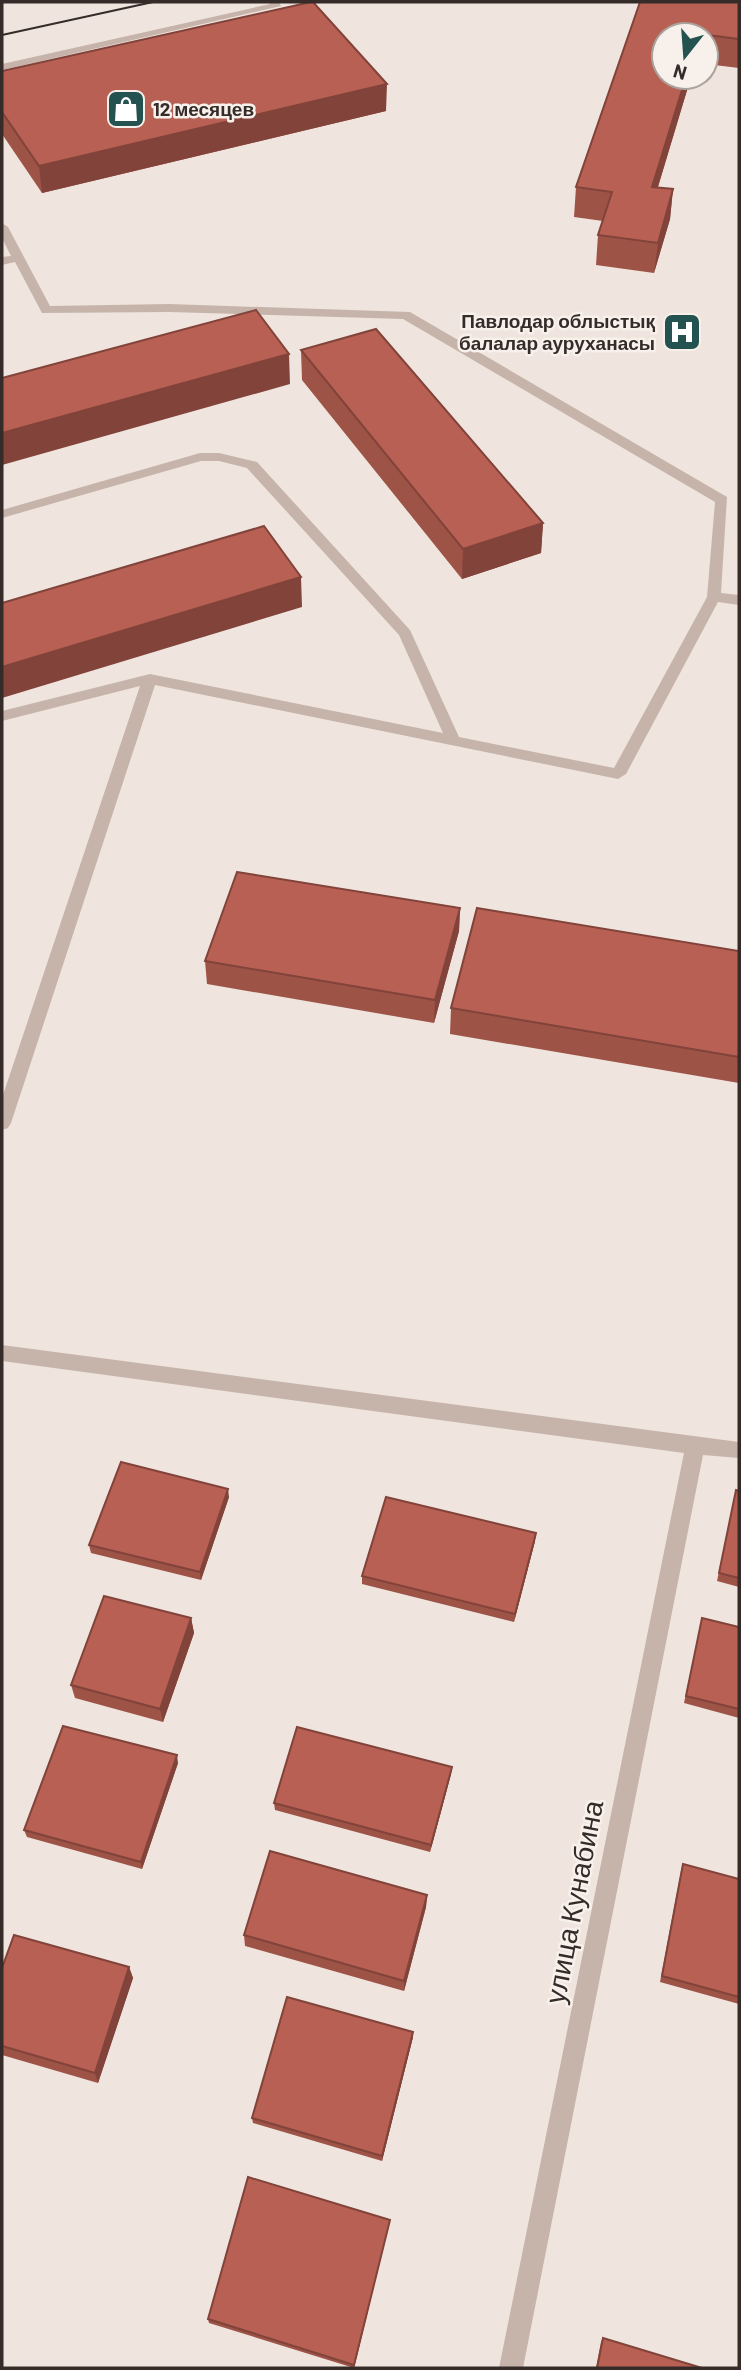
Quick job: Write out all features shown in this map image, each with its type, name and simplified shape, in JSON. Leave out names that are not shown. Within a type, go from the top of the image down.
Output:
[{"type":"street","points":[[2,67],[276,6],[274,2]]},
{"type":"street","points":[[2,227],[46,310],[169,308],[406,315],[722,500],[714,597],[618,774],[150,679],[2,716]]},
{"type":"street","points":[[2,261],[19,258]]},
{"type":"street","points":[[2,514],[200,457],[219,457],[252,465],[405,632],[453,740]]},
{"type":"street","points":[[714,597],[739,600]]},
{"type":"street","points":[[2,1123],[150,679]]},
{"type":"street","points":[[2,1353],[739,1450]]},
{"type":"street","name":"улица Кунабина","points":[[511,2368],[695,1446]]},
{"type":"building","points":[[313,2],[387,84],[39,166],[2,112],[2,71]]},
{"type":"building","points":[[640,2],[739,2],[739,39],[720,37],[720,21],[650,21],[650,91],[682,91],[652,187],[673,189],[658,243],[598,235],[612,192],[576,187]]},
{"type":"building","points":[[256,310],[289,354],[2,433],[2,378]]},
{"type":"building","points":[[376,329],[543,523],[463,549],[301,350]]},
{"type":"building","points":[[264,526],[301,577],[2,667],[2,603]]},
{"type":"building","points":[[237,872],[460,908],[435,1000],[205,961]]},
{"type":"building","points":[[477,908],[739,951],[739,1057],[451,1008]]},
{"type":"building","points":[[121,1462],[228,1489],[200,1572],[89,1545]]},
{"type":"building","points":[[736,1490],[739,1491],[739,1578],[719,1573]]},
{"type":"building","points":[[386,1497],[536,1533],[515,1614],[362,1576]]},
{"type":"building","points":[[104,1596],[191,1618],[160,1709],[71,1685]]},
{"type":"building","points":[[702,1618],[739,1627],[739,1709],[686,1696]]},
{"type":"building","points":[[63,1726],[177,1755],[141,1862],[24,1830]]},
{"type":"building","points":[[297,1727],[452,1767],[431,1845],[274,1803]]},
{"type":"building","points":[[270,1851],[427,1895],[404,1981],[244,1935]]},
{"type":"building","points":[[683,1864],[739,1879],[739,1997],[662,1976]]},
{"type":"building","points":[[14,1935],[129,1967],[95,2073],[2,2046],[2,1968]]},
{"type":"building","points":[[287,1997],[413,2032],[382,2156],[252,2118]]},
{"type":"building","points":[[248,2177],[390,2220],[354,2365],[208,2319]]},
{"type":"building","points":[[603,2338],[702,2368],[597,2368]]},
{"type":"tram line","points":[[2,35],[153,2]]},
{"type":"place","name":"12 месяцев","points":[[126,109]]},
{"type":"place","name":"Павлодар облыстық балалар ауруханасы","points":[[682,332]]}]
